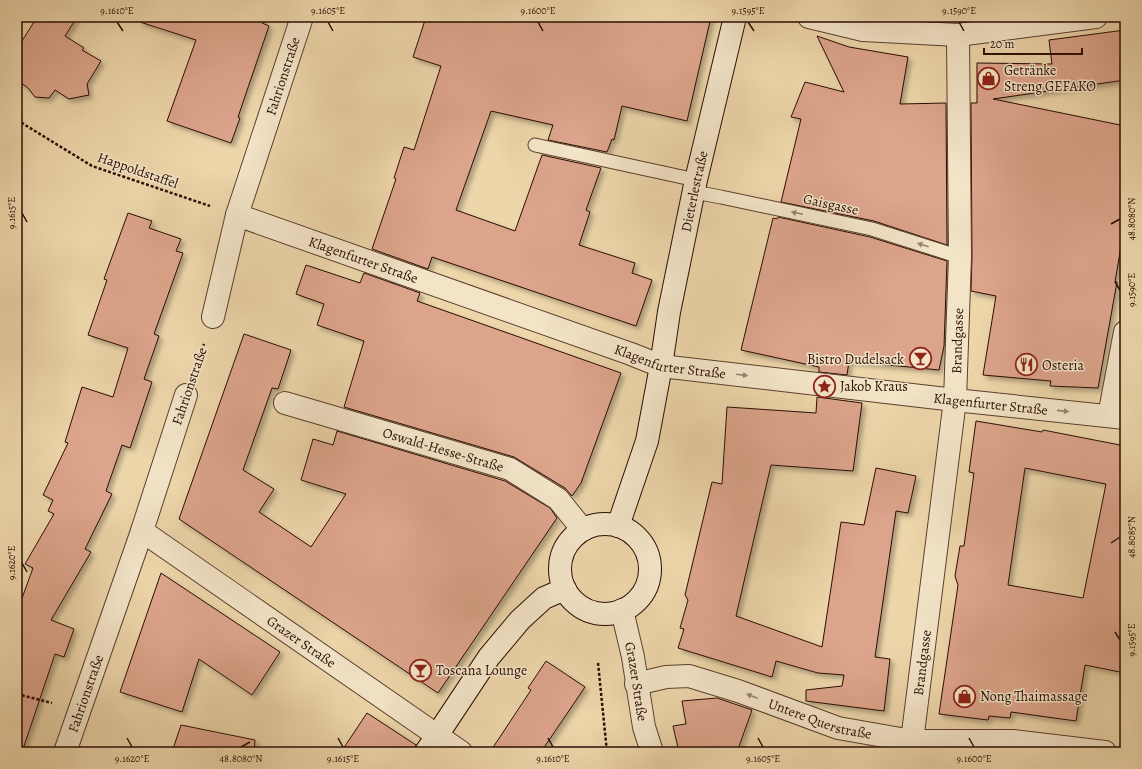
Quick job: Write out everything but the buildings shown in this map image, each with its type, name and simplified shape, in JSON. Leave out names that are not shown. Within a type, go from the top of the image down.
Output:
[{"type":"street","name":"Fahrionstraße","points":[[213,317],[237,215],[302,17]]},
{"type":"street","name":"Dieterlestraße","points":[[661,366],[669,312],[695,186],[734,17]]},
{"type":"street","points":[[809,17],[862,30],[958,35],[1096,17]]},
{"type":"street","name":"Brandgasse","points":[[912,741],[954,400],[960,256],[958,35]]},
{"type":"street","name":"Klagenfurter Straße","points":[[237,215],[631,354],[661,366],[954,400],[1117,417]]},
{"type":"street","points":[[1117,417],[1125,332]]},
{"type":"street","points":[[618,526],[647,441],[661,366]]},
{"type":"street","name":"Fahrionstraße","points":[[65,752],[142,531],[186,395]]},
{"type":"street","name":"Oswald-Hesse-Straße","points":[[285,403],[510,469],[558,499],[583,530]]},
{"type":"street","points":[[600,524],[618,526],[632,533],[643,544],[649,558],[650,575],[645,590],[635,602],[622,610],[609,614],[596,613],[583,608],[573,600],[565,589],[560,576],[560,562],[564,549],[572,538],[583,530],[600,524]]},
{"type":"street","name":"Grazer Straße","points":[[142,531],[432,744],[461,752]]},
{"type":"street","points":[[432,744],[489,657],[520,620],[544,598],[565,589]]},
{"type":"street","name":"Grazer Straße","points":[[622,610],[633,657],[636,684],[644,727],[652,752]]},
{"type":"street","name":"Untere Querstraße","points":[[636,684],[666,676],[689,676],[738,691],[838,728],[912,741],[1014,741],[1105,752]]},
{"type":"lane","name":"Gaisgasse","points":[[535,145],[695,186],[721,197],[872,229],[960,256]]},
{"type":"path","name":"Happoldstaffel","points":[[17,120],[92,166],[237,215]]},
{"type":"path","name":"Fahrionstraße","points":[[186,395],[213,317]]},
{"type":"path","points":[[598,663],[607,752]]},
{"type":"path","points":[[17,694],[79,710]]},
{"type":"place","name":"Getränke Streng GEFAKO","points":[[988,78]]},
{"type":"place","name":"Bistro Dudelsack","points":[[920,359]]},
{"type":"place","name":"Osteria","points":[[1027,365]]},
{"type":"place","name":"Jakob Kraus","points":[[824,386]]},
{"type":"place","name":"Toscana Lounge","points":[[421,670]]},
{"type":"place","name":"Nong Thaimassage","points":[[965,696]]}]
